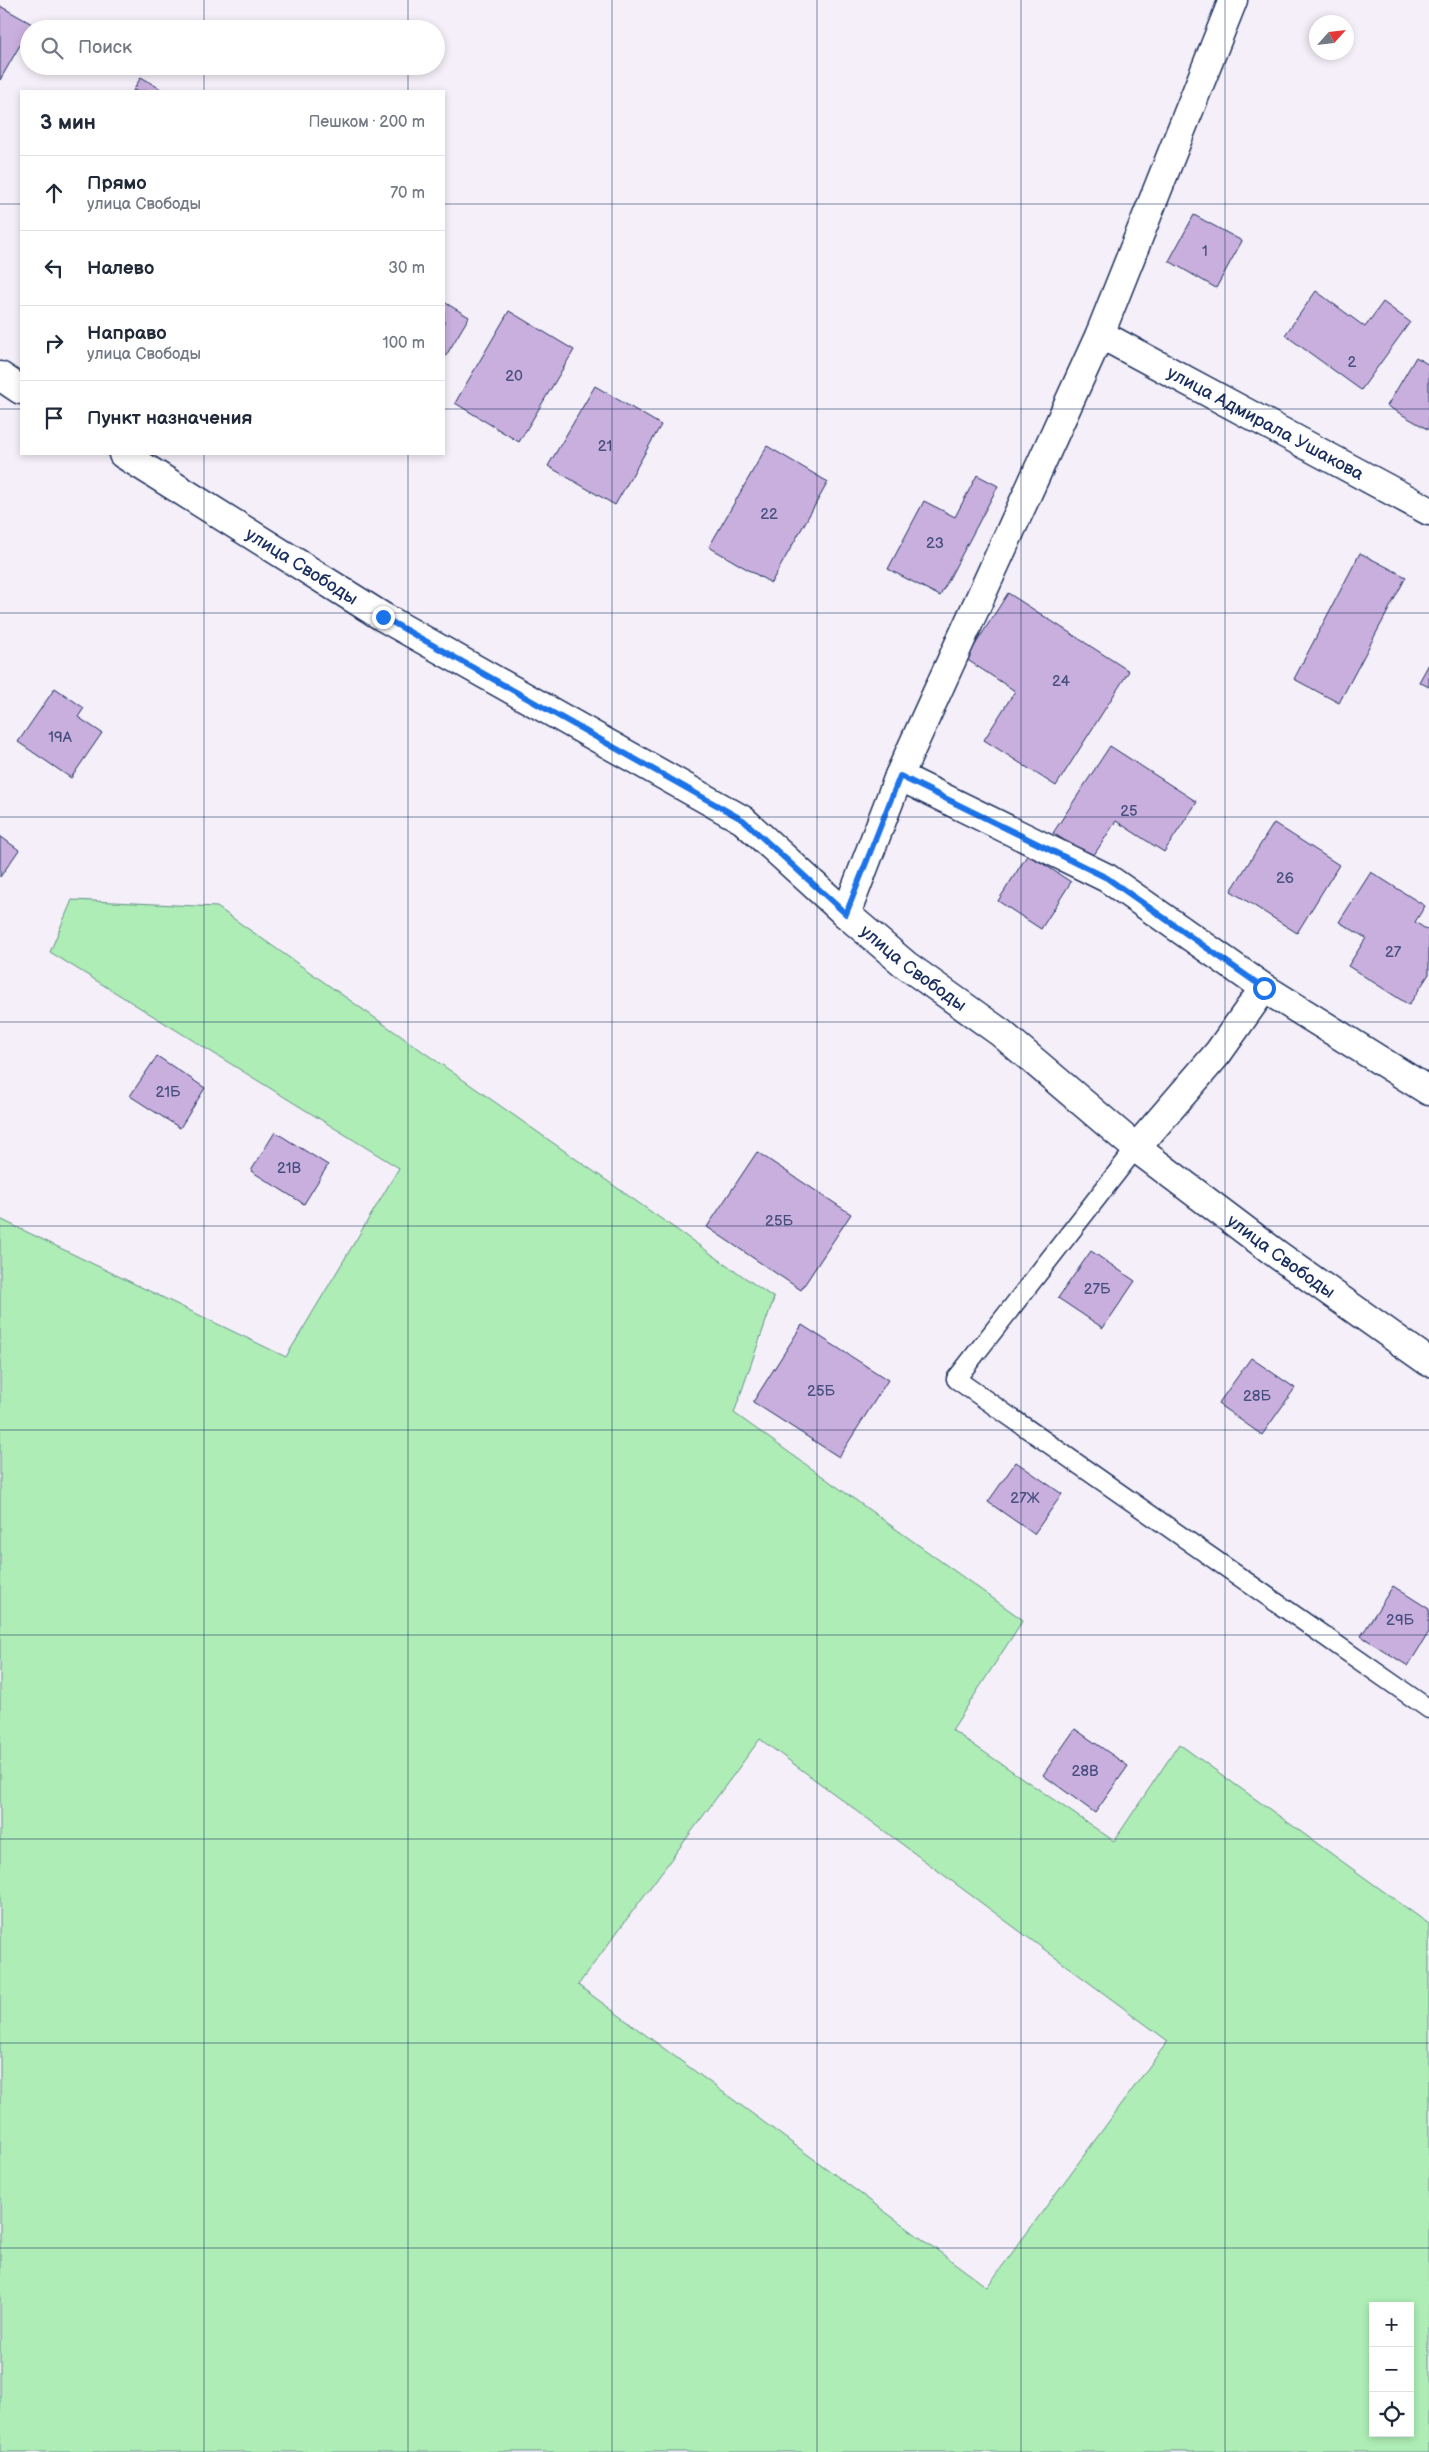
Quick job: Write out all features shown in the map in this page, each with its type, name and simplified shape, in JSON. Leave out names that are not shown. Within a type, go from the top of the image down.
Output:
[{"type":"street","points":[[846,914],[900,776],[1100,334],[1233,0]]},
{"type":"street","name":"улица Адмирала Ушакова","points":[[1100,334],[1429,511]]},
{"type":"street","points":[[0,376],[20,389]]},
{"type":"street","name":"улица Свободы","points":[[125,455],[383,617],[743,820],[846,914],[906,965],[1001,1032],[1136,1148],[1278,1255],[1429,1362]]},
{"type":"street","points":[[900,776],[1107,878],[1264,988],[1429,1091]]},
{"type":"street","points":[[1136,1148],[1218,1054],[1264,988]]},
{"type":"lane","points":[[1136,1148],[956,1379],[1429,1709]]},
{"type":"green space","points":[[72,900],[217,907],[774,1298],[734,1413],[1023,1620],[952,1730],[1114,1841],[1179,1744],[1429,1924],[1429,2452],[0,2452],[0,1219],[286,1357],[399,1168],[50,952]],"holes":[[[760,1739],[1168,2041],[987,2287],[578,1985]]]},
{"type":"building","points":[[0,6],[25,20],[20,20],[20,45],[0,80]]},
{"type":"building","points":[[141,77],[162,90],[134,90]]},
{"type":"building","points":[[1194,215],[1242,241],[1216,288],[1169,261]]},
{"type":"building","points":[[1316,291],[1365,327],[1383,302],[1410,322],[1361,390],[1285,335]]},
{"type":"building","points":[[445,303],[469,317],[445,357]]},
{"type":"building","points":[[509,311],[574,350],[519,442],[455,403]]},
{"type":"building","points":[[1416,357],[1429,365],[1429,430],[1387,406]]},
{"type":"building","points":[[595,386],[661,425],[615,505],[548,466]]},
{"type":"building","points":[[767,446],[828,482],[771,583],[709,547]]},
{"type":"building","points":[[977,475],[998,486],[940,596],[888,569],[924,501],[955,517]]},
{"type":"building","points":[[1360,553],[1406,577],[1339,703],[1294,679]]},
{"type":"building","points":[[1008,593],[1129,671],[1056,786],[984,740],[1015,691],[966,659]]},
{"type":"building","points":[[1429,664],[1429,687],[1419,682]]},
{"type":"building","points":[[55,688],[84,708],[78,717],[102,733],[71,778],[18,742]]},
{"type":"building","points":[[1110,746],[1197,802],[1164,852],[1116,821],[1092,858],[1053,833]]},
{"type":"building","points":[[1274,823],[1339,865],[1297,933],[1231,891]]},
{"type":"building","points":[[0,836],[19,850],[0,877]]},
{"type":"building","points":[[1028,854],[1071,882],[1041,929],[998,901]]},
{"type":"building","points":[[1371,872],[1425,906],[1415,922],[1429,931],[1429,974],[1409,1005],[1348,966],[1366,938],[1339,922]]},
{"type":"building","points":[[157,1056],[205,1088],[180,1128],[130,1096]]},
{"type":"building","points":[[275,1132],[328,1165],[304,1204],[251,1171]]},
{"type":"building","points":[[757,1152],[851,1214],[801,1290],[707,1227]]},
{"type":"building","points":[[1091,1251],[1135,1281],[1103,1328],[1058,1298]]},
{"type":"building","points":[[802,1325],[888,1380],[839,1457],[753,1402]]},
{"type":"building","points":[[1251,1358],[1295,1388],[1262,1435],[1218,1404]]},
{"type":"building","points":[[1016,1462],[1062,1494],[1034,1534],[988,1502]]},
{"type":"building","points":[[1393,1586],[1429,1609],[1429,1632],[1408,1666],[1361,1636]]},
{"type":"building","points":[[1075,1729],[1128,1766],[1095,1813],[1043,1775]]},
{"type":"route","points":[[383,617],[743,820],[846,914],[900,776],[1107,878],[1264,988]]}]
